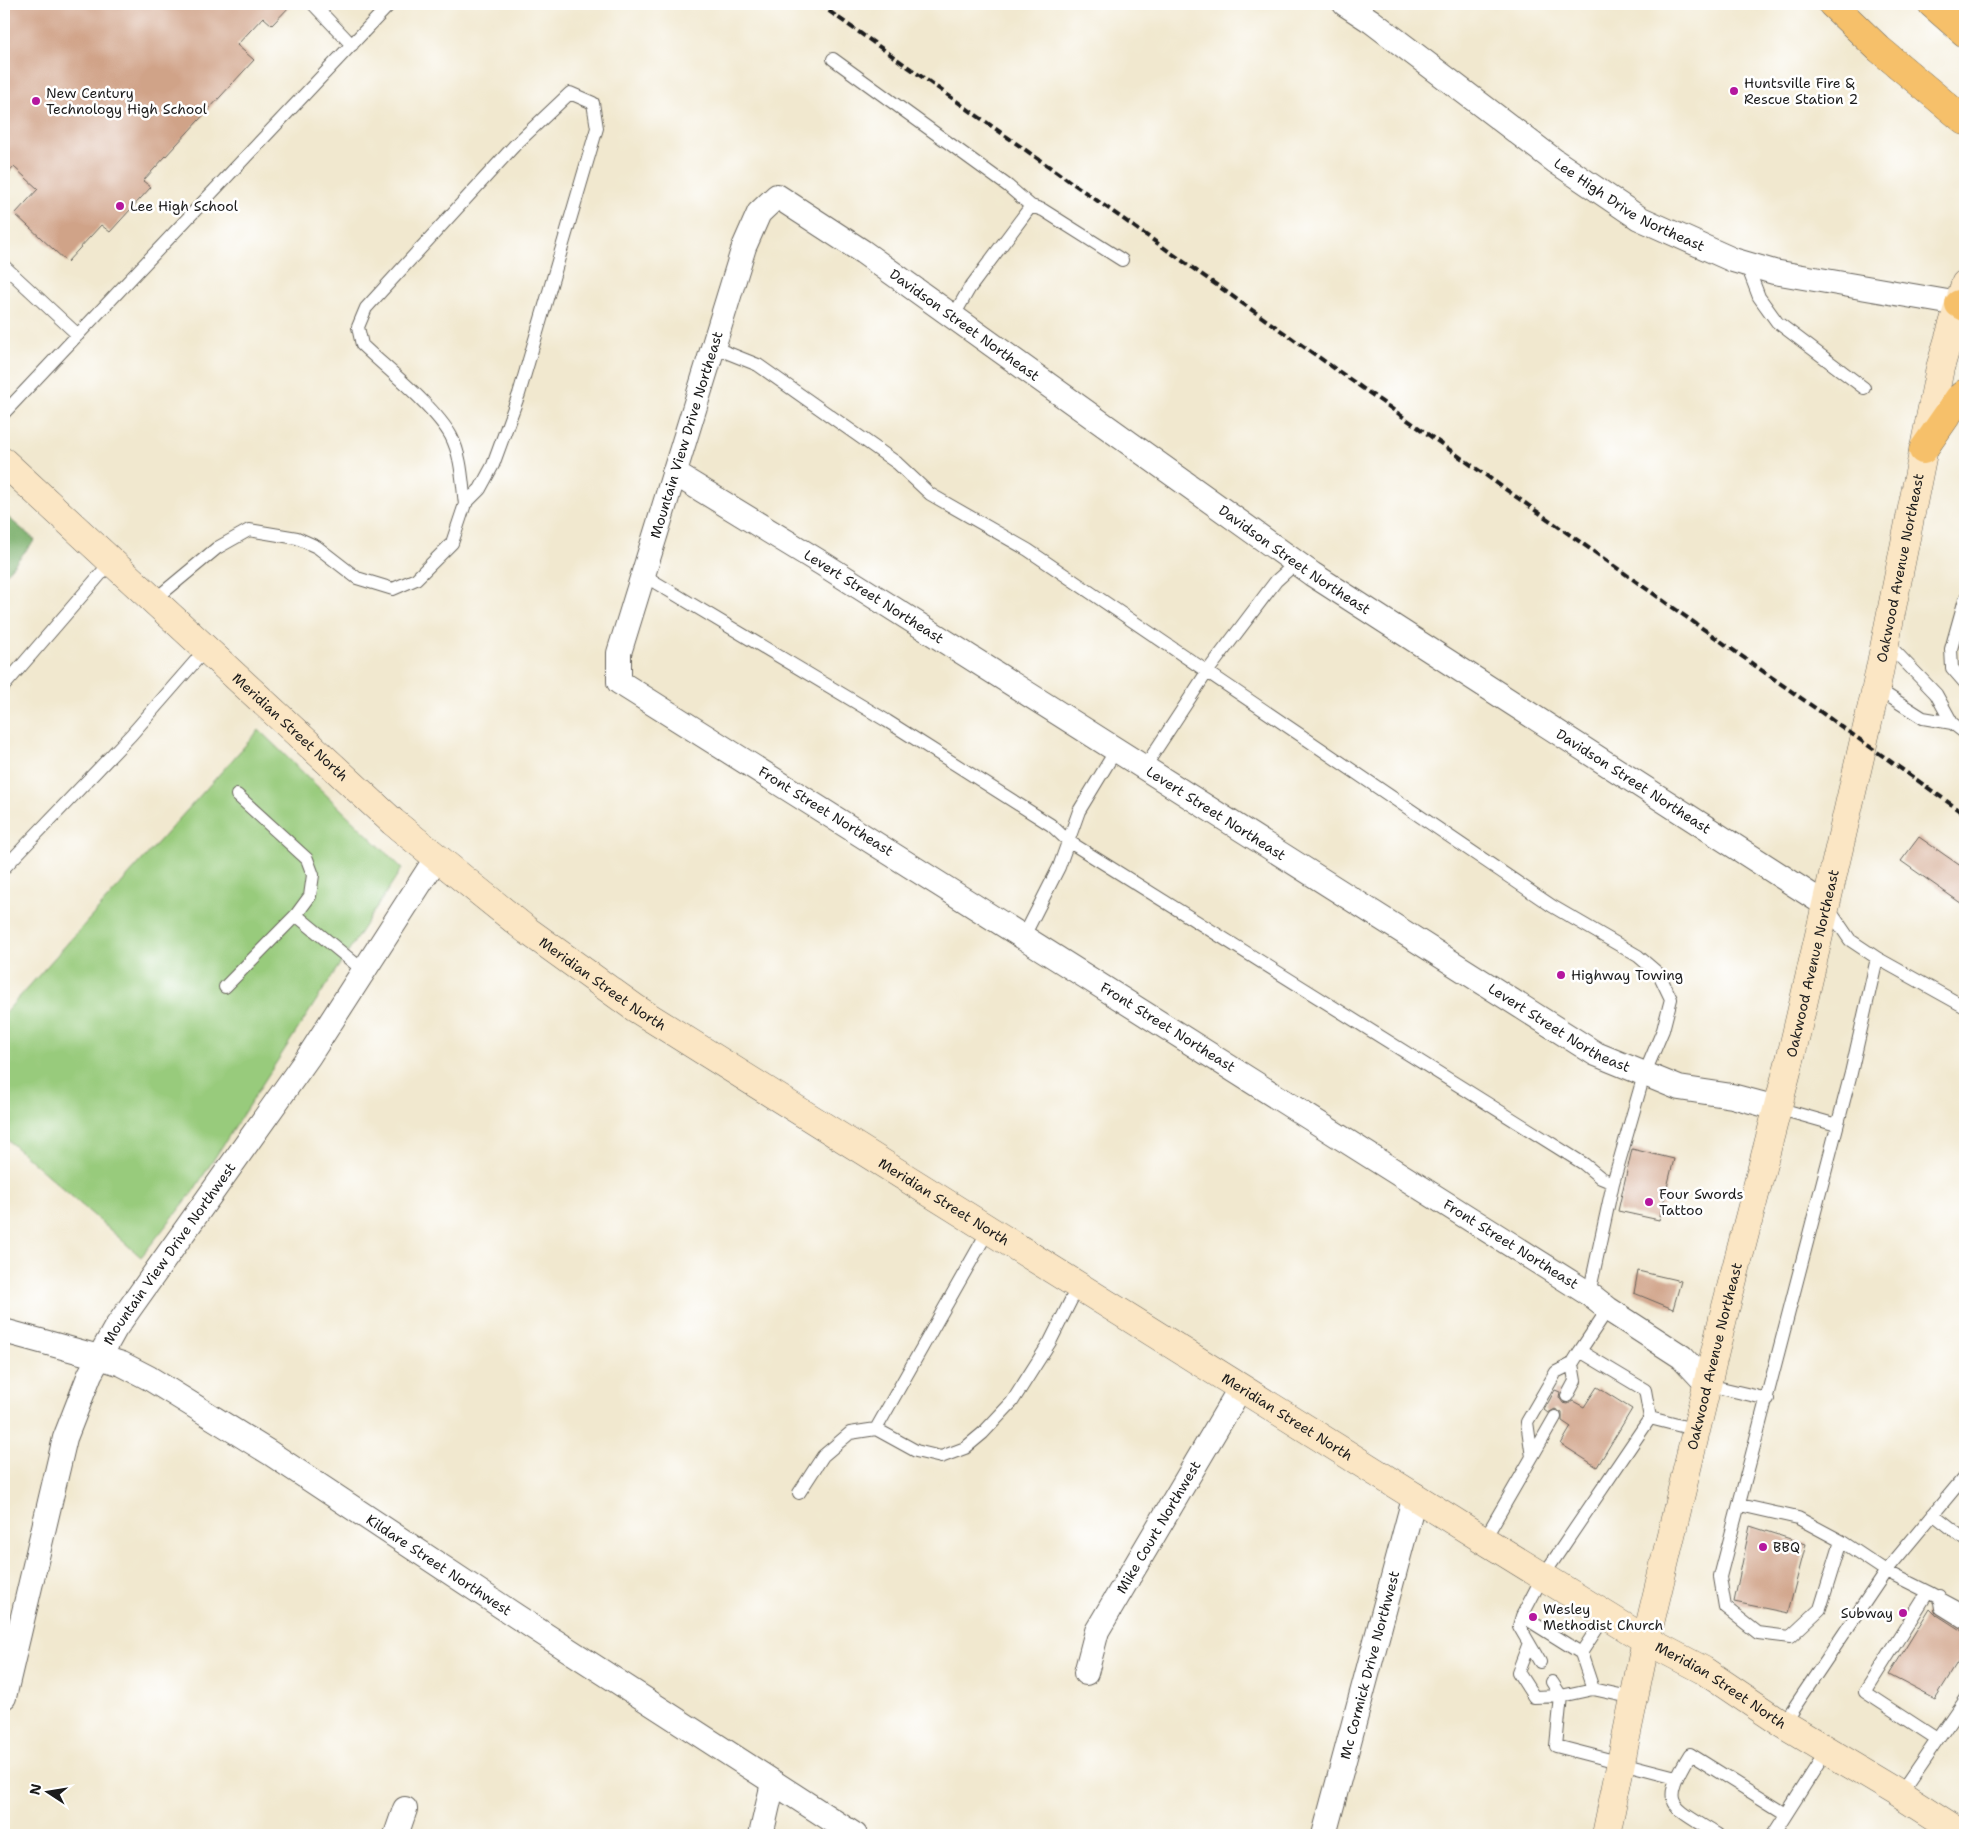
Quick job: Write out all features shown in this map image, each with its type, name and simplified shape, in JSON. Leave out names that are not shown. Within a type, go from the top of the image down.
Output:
[{"type":"highway","points":[[1832,4],[1879,49],[1965,121]]},
{"type":"highway","points":[[1932,4],[1965,32]]},
{"type":"highway","points":[[1923,450],[1965,392]]},
{"type":"street","name":"Lee High Drive Northeast","points":[[1345,4],[1376,12],[1555,161],[1639,218],[1684,239],[1746,264],[1812,280],[1964,300]]},
{"type":"street","name":"Davidson Street Northeast","points":[[777,196],[863,252],[1297,562],[1826,905]]},
{"type":"street","name":"Mountain View Drive Northeast","points":[[620,682],[619,653],[744,247],[759,214],[777,196]]},
{"type":"street","name":"Oakwood Avenue Northeast","points":[[1606,1835],[1646,1640],[1778,1108],[1876,688],[1940,368],[1964,300]]},
{"type":"street","name":"Meridian Street North","points":[[4,462],[393,822],[528,930],[635,1008],[988,1231],[1241,1386],[1484,1540],[1646,1640],[1703,1670],[1783,1724],[1964,1835]]},
{"type":"street","name":"Levert Street Northeast","points":[[674,473],[822,564],[1596,1054],[1678,1088],[1732,1096],[1778,1108]]},
{"type":"street","name":"Front Street Northeast","points":[[620,682],[1589,1294],[1608,1309],[1682,1357],[1708,1385]]},
{"type":"street","name":"Mountain View Drive Northwest","points":[[4,1696],[65,1438],[78,1401],[99,1357],[115,1329],[309,1056],[437,857]]},
{"type":"street","name":"Kildare Street Northwest","points":[[4,1332],[122,1364],[149,1378],[270,1453],[855,1835]]},
{"type":"street","name":"Mike Court Northwest","points":[[1086,1673],[1097,1630],[1241,1386]]},
{"type":"street","name":"Mc Cormick Drive Northwest","points":[[1324,1835],[1415,1495]]},
{"type":"street","points":[[761,1835],[773,1783]]},
{"type":"street","points":[[396,1835],[405,1809]]},
{"type":"lane","points":[[313,4],[352,45]]},
{"type":"lane","points":[[4,413],[390,4]]},
{"type":"lane","points":[[833,59],[1008,186],[1031,206],[1044,210],[1122,260]]},
{"type":"lane","points":[[154,601],[218,548],[249,530],[297,538],[317,547],[357,578],[393,589],[416,579],[452,543],[465,504],[459,459],[452,437],[440,420],[362,345],[358,327],[366,308],[515,145],[570,93],[593,103],[597,128],[519,394],[493,465],[480,489],[465,504]]},
{"type":"lane","points":[[953,317],[969,289],[1031,206]]},
{"type":"lane","points":[[1746,264],[1759,297],[1776,322],[1864,388]]},
{"type":"lane","points":[[4,266],[78,335]]},
{"type":"lane","points":[[713,347],[758,365],[897,463],[930,494],[1028,550],[1552,906],[1638,956],[1659,974],[1671,999],[1664,1030],[1644,1075],[1613,1183],[1589,1294]]},
{"type":"lane","points":[[4,686],[111,562]]},
{"type":"lane","points":[[1144,768],[1208,672],[1276,581],[1297,562]]},
{"type":"lane","points":[[643,575],[896,726],[1051,825],[1068,840],[1584,1164],[1601,1178],[1613,1183]]},
{"type":"lane","points":[[1965,599],[1950,649],[1952,668],[1965,683]]},
{"type":"lane","points":[[1886,642],[1936,694],[1952,723],[1965,733]]},
{"type":"lane","points":[[4,868],[130,735],[206,649]]},
{"type":"lane","points":[[1876,688],[1923,718],[1952,723]]},
{"type":"lane","points":[[1024,936],[1059,867],[1079,811],[1116,750]]},
{"type":"lane","points":[[225,987],[296,915],[310,896],[313,875],[307,859],[237,795]]},
{"type":"lane","points":[[1826,905],[1850,940],[1876,958],[1965,1007]]},
{"type":"lane","points":[[296,915],[364,972]]},
{"type":"lane","points":[[1841,1540],[1820,1609],[1790,1637],[1758,1633],[1725,1607],[1720,1577],[1768,1399],[1865,1020],[1876,958]]},
{"type":"lane","points":[[1778,1108],[1838,1125]]},
{"type":"lane","points":[[876,1429],[988,1231]]},
{"type":"lane","points":[[799,1493],[823,1456],[850,1434],[876,1429],[916,1451],[941,1457],[965,1448],[984,1432],[1012,1402],[1050,1342],[1078,1286]]},
{"type":"lane","points":[[1532,1457],[1527,1422],[1556,1372],[1572,1364],[1608,1309]]},
{"type":"lane","points":[[1540,1662],[1519,1626],[1522,1616],[1543,1576],[1650,1418],[1645,1390],[1580,1351]]},
{"type":"lane","points":[[1566,1396],[1575,1381],[1572,1364]]},
{"type":"lane","points":[[1708,1385],[1768,1399]]},
{"type":"lane","points":[[1484,1540],[1554,1416]]},
{"type":"lane","points":[[1650,1418],[1697,1430]]},
{"type":"lane","points":[[1783,1724],[1886,1571],[1965,1476]]},
{"type":"lane","points":[[1740,1505],[1798,1518],[1841,1540],[1886,1571],[1934,1594],[1965,1612]]},
{"type":"lane","points":[[1933,1514],[1965,1539]]},
{"type":"lane","points":[[1934,1594],[1941,1608],[1965,1623]]},
{"type":"lane","points":[[1934,1594],[1865,1692],[1937,1739]]},
{"type":"lane","points":[[1581,1653],[1606,1615]]},
{"type":"lane","points":[[1522,1616],[1581,1653],[1593,1689]]},
{"type":"lane","points":[[1529,1642],[1518,1672],[1534,1697],[1561,1696],[1593,1689],[1634,1698]]},
{"type":"lane","points":[[1552,1682],[1561,1696],[1556,1746],[1676,1777]]},
{"type":"lane","points":[[1900,1794],[1965,1699]]},
{"type":"lane","points":[[1773,1835],[1827,1750]]},
{"type":"lane","points":[[1718,1835],[1677,1808],[1671,1796],[1676,1777],[1690,1754],[1786,1814]]},
{"type":"green space","points":[[4,514],[35,540],[4,576]]},
{"type":"green space","points":[[259,730],[402,868],[192,1193],[141,1257],[4,1137],[4,1014]]},
{"type":"building","points":[[4,4],[292,4],[272,25],[263,17],[237,45],[254,60],[143,181],[151,187],[110,232],[101,225],[67,262],[15,214],[38,189],[14,167],[4,178]]},
{"type":"building","points":[[1919,837],[1965,869],[1965,906],[1901,861]]},
{"type":"building","points":[[1632,1149],[1674,1159],[1659,1220],[1618,1211]]},
{"type":"building","points":[[1638,1271],[1681,1281],[1673,1309],[1634,1293]]},
{"type":"building","points":[[1597,1387],[1632,1409],[1597,1467],[1561,1444],[1571,1427],[1562,1421],[1562,1413],[1555,1409],[1548,1413],[1544,1410],[1555,1390],[1560,1392],[1559,1397],[1563,1403],[1568,1404],[1573,1401],[1584,1407]]},
{"type":"building","points":[[1750,1526],[1806,1544],[1788,1613],[1734,1602]]},
{"type":"building","points":[[1930,1608],[1937,1615],[1965,1633],[1965,1651],[1935,1699],[1889,1675]]},
{"type":"railway","points":[[819,4],[1965,814]]},
{"type":"place","name":"Huntsville Fire & Rescue Station 2","points":[[1734,91]]},
{"type":"place","name":"New Century Technology High School","points":[[36,101]]},
{"type":"place","name":"Lee High School","points":[[120,206]]},
{"type":"place","name":"Highway Towing","points":[[1561,975]]},
{"type":"place","name":"Four Swords Tattoo","points":[[1649,1202]]},
{"type":"place","name":"BBQ","points":[[1763,1547]]},
{"type":"place","name":"Subway","points":[[1903,1613]]},
{"type":"place","name":"Wesley Methodist Church","points":[[1533,1617]]}]
